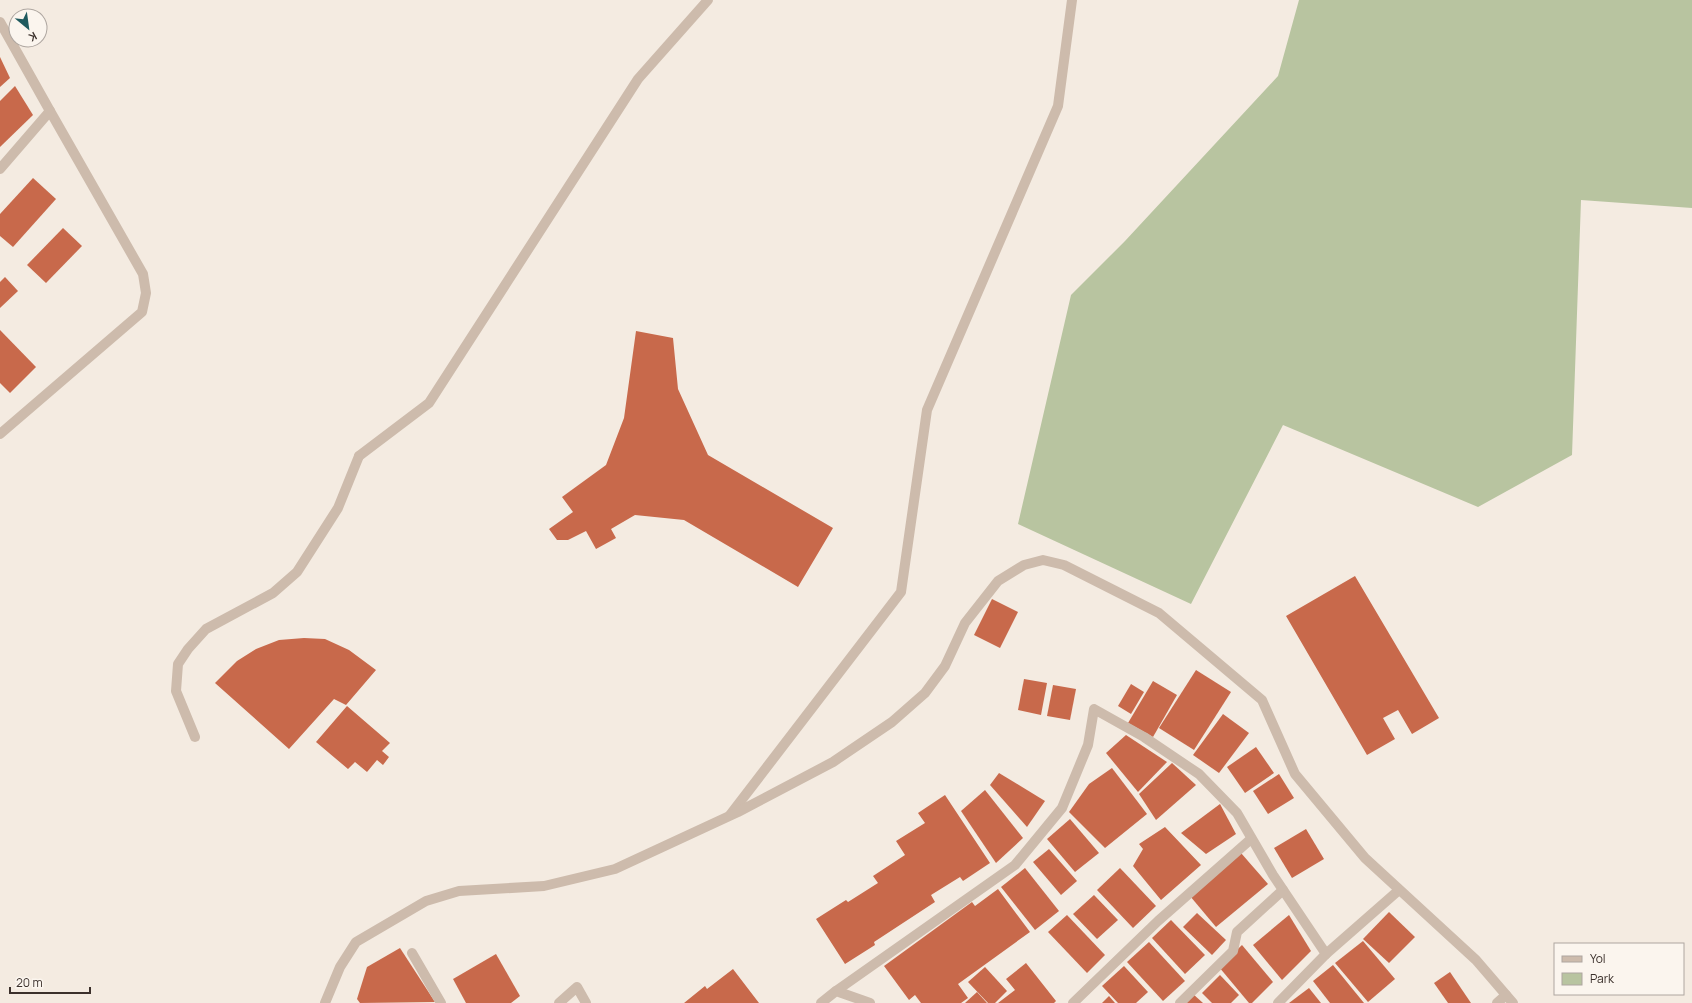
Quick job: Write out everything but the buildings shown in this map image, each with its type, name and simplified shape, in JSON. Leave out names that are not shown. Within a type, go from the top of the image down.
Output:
[{"type":"street","points":[[195,736],[176,691],[178,664],[188,649],[206,629],[273,593],[297,572],[338,508],[359,456],[429,403],[638,79],[708,0]]},
{"type":"street","points":[[730,815],[901,592],[927,410],[1058,106],[1072,0]]},
{"type":"street","points":[[0,22],[143,274],[146,293],[142,312],[0,434]]},
{"type":"street","points":[[0,169],[50,110]]},
{"type":"street","points":[[325,1003],[340,968],[356,942],[426,900],[460,891],[544,886],[615,869],[730,815],[834,762],[892,722],[925,693],[945,666],[965,623],[998,581],[1024,565],[1044,560],[1064,565],[1159,613],[1262,700],[1295,774],[1365,858],[1476,960],[1513,1003]]},
{"type":"street","points":[[821,1003],[1015,865],[1062,808],[1088,745],[1094,709],[1144,737],[1199,774],[1237,813],[1251,839],[1283,890],[1326,954]]},
{"type":"street","points":[[1073,1003],[1158,921],[1251,839]]},
{"type":"street","points":[[1180,1003],[1233,951],[1237,932],[1283,890]]},
{"type":"street","points":[[1278,1003],[1326,954],[1399,890]]},
{"type":"street","points":[[412,953],[441,1003]]},
{"type":"street","points":[[560,1003],[577,987],[586,1003]]},
{"type":"street","points":[[836,991],[870,1003]]},
{"type":"street","points":[[1497,1003],[1506,995]]},
{"type":"green space","points":[[1299,0],[1692,0],[1692,208],[1581,200],[1572,455],[1478,507],[1283,425],[1191,604],[1018,524],[1071,295],[1125,241],[1278,76]]}]
